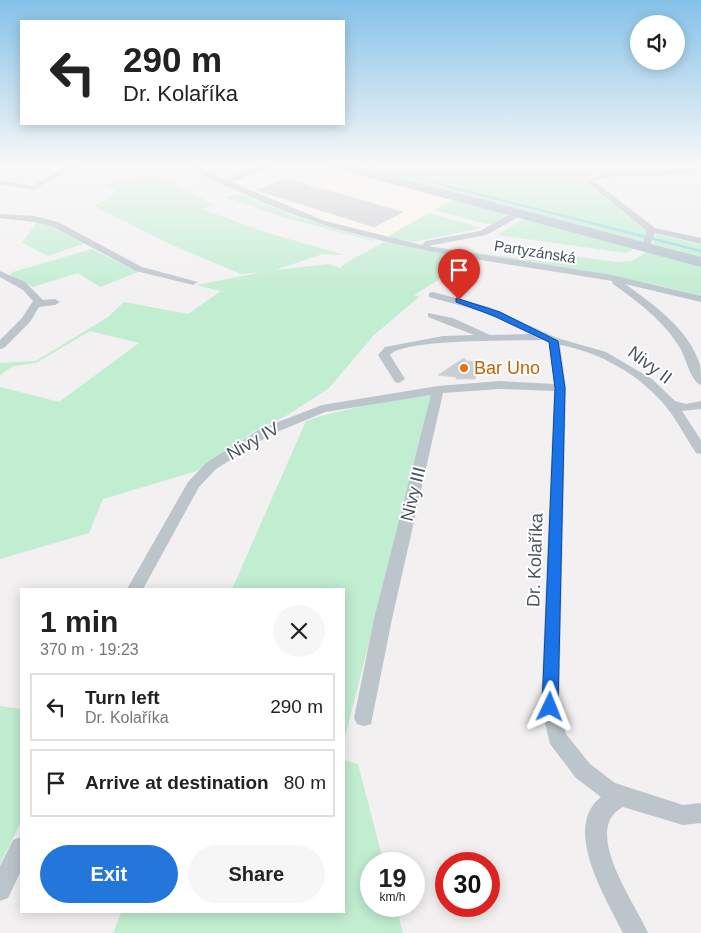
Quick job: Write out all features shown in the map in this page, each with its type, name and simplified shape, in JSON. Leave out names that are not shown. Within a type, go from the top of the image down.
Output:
[{"type":"main road","points":[[503,209],[650,237],[701,262]]},
{"type":"street","name":"Partyzánská","points":[[285,209],[342,230],[415,246],[658,287],[701,300]]},
{"type":"street","points":[[619,209],[650,237],[701,241]]},
{"type":"street","points":[[415,246],[483,233],[520,213]]},
{"type":"street","points":[[0,216],[34,218],[55,224],[139,269],[194,282]]},
{"type":"street","points":[[0,274],[31,291],[38,301],[26,320],[0,346]]},
{"type":"street","name":"Nivy II","points":[[611,278],[647,304],[679,336],[695,362],[701,381]]},
{"type":"street","points":[[433,295],[485,309],[549,339]]},
{"type":"street","points":[[37,304],[55,302]]},
{"type":"street","points":[[432,315],[491,338]]},
{"type":"street","points":[[399,379],[384,355],[389,349],[395,347],[443,339],[549,339]]},
{"type":"street","name":"Nivy II","points":[[549,339],[578,344],[613,359],[657,390],[671,404],[701,450]]},
{"type":"street","name":"Dr. Kolaříka","points":[[549,339],[560,388],[550,707],[556,738],[583,771],[608,790],[622,797],[683,815],[701,813]]},
{"type":"street","points":[[392,368],[406,365]]},
{"type":"street","points":[[438,390],[500,385],[560,388]]},
{"type":"street","name":"Nivy IV","points":[[136,588],[193,485],[211,466],[265,432],[322,409],[438,390]]},
{"type":"street","name":"Nivy III","points":[[364,718],[383,619],[438,390]]},
{"type":"street","points":[[671,404],[686,408],[701,405]]},
{"type":"street","points":[[622,797],[604,807],[595,825],[595,839],[598,854],[636,933]]},
{"type":"street","points":[[0,890],[20,850]]},
{"type":"shaded area","points":[[291,209],[436,209],[387,237]]},
{"type":"green space","points":[[100,209],[202,209],[201,209],[265,232],[344,255],[323,254],[275,270],[330,264],[340,268],[385,241],[472,259],[414,295],[419,297],[374,335],[329,388],[286,416],[251,433],[197,471],[103,499],[89,533],[0,559],[0,387],[59,402],[139,343],[90,331],[36,363],[13,366],[0,375],[0,363],[36,361],[108,317],[124,302],[188,314],[221,291],[196,285],[262,272],[241,274],[172,245]]},
{"type":"green space","points":[[259,209],[276,209],[294,216],[374,240],[373,241],[286,218]]},
{"type":"green space","points":[[490,209],[507,213],[506,216],[492,224],[486,224],[434,210]]},
{"type":"green space","points":[[516,209],[618,209],[648,232],[644,242]]},
{"type":"green space","points":[[429,213],[481,228],[414,242],[387,237]]},
{"type":"green space","points":[[526,217],[637,247],[626,253],[497,235]]},
{"type":"green space","points":[[38,221],[49,224],[86,243],[48,256],[22,243]]},
{"type":"green space","points":[[656,234],[701,245],[701,257],[653,244]]},
{"type":"green space","points":[[92,249],[138,272],[100,287],[78,273],[33,287],[10,275],[13,272]]},
{"type":"green space","points":[[455,250],[554,263],[558,254],[616,262],[632,261],[648,251],[701,267],[701,296],[609,276]]},
{"type":"green space","points":[[432,395],[345,737],[345,588],[232,588],[306,421],[352,408]]},
{"type":"green space","points":[[0,706],[20,709],[20,824],[0,864]]},
{"type":"green space","points":[[345,760],[358,764],[381,852],[360,852],[360,917],[399,917],[403,933],[113,933],[121,913],[345,913]]},
{"type":"building","points":[[315,209],[391,209],[403,212],[374,227]]},
{"type":"building","name":"Bar Uno","points":[[464,358],[466,361],[480,362],[475,379],[456,379],[456,377],[438,375]]},
{"type":"waterway","points":[[535,209],[701,251]]},
{"type":"place","name":"Bar Uno","points":[[464,368]]},
{"type":"route","points":[[459,300],[509,319],[554,341],[560,388],[550,707]]}]
